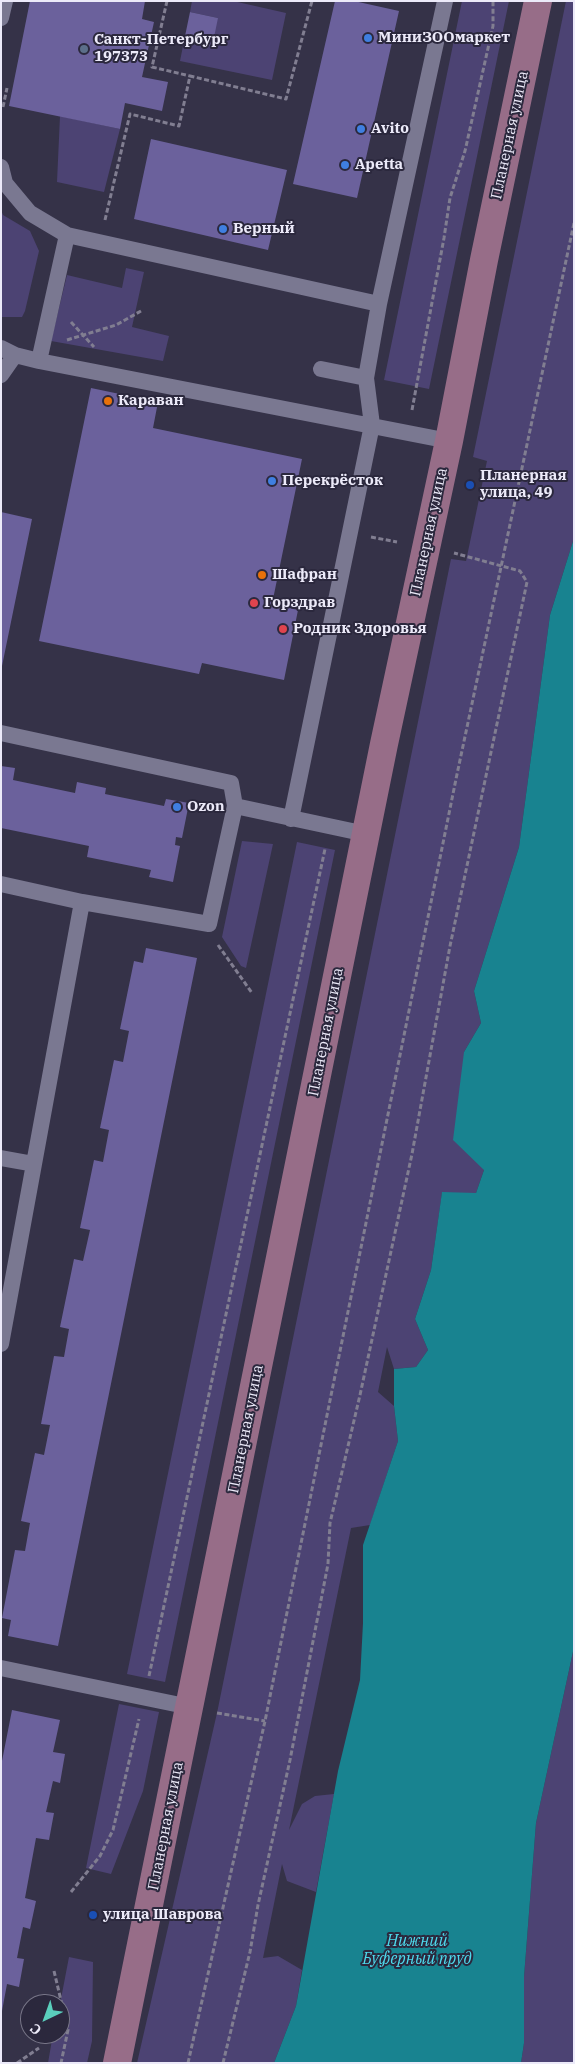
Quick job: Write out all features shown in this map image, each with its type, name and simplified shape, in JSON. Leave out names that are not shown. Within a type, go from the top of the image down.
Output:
[{"type":"street","name":"Планерная улица","points":[[117,2063],[366,834],[449,441],[482,269],[538,1]]},
{"type":"lane","points":[[1,18],[5,1]]},
{"type":"lane","points":[[291,819],[372,425],[366,378],[379,304],[445,1]]},
{"type":"lane","points":[[1,167],[5,183],[30,213],[67,235],[379,304]]},
{"type":"lane","points":[[40,359],[67,235]]},
{"type":"lane","points":[[1,375],[8,351],[111,375],[449,441]]},
{"type":"lane","points":[[321,369],[366,378]]},
{"type":"lane","points":[[1,733],[231,783],[235,806],[209,924],[82,902],[1,884]]},
{"type":"lane","points":[[235,806],[366,834]]},
{"type":"lane","points":[[1,1344],[5,1299],[34,1164],[82,902]]},
{"type":"lane","points":[[1,1158],[34,1164]]},
{"type":"lane","points":[[1,1668],[190,1707]]},
{"type":"path","points":[[167,1],[152,67],[286,99],[312,1]]},
{"type":"path","points":[[407,432],[450,198],[465,151],[493,26],[493,1]]},
{"type":"path","points":[[100,243],[130,114],[179,126],[190,76]]},
{"type":"path","points":[[4,107],[7,88]]},
{"type":"path","points":[[188,2063],[265,1721],[456,779],[574,223]]},
{"type":"path","points":[[55,290],[64,314],[104,360],[111,375]]},
{"type":"path","points":[[40,359],[55,346],[116,325],[141,311]]},
{"type":"path","points":[[223,2063],[250,1952],[258,1906],[290,1760],[328,1564],[330,1523],[360,1395],[412,1154],[450,946],[527,582],[520,571],[454,553]]},
{"type":"path","points":[[71,1892],[100,1856],[113,1830],[144,1697],[330,827]]},
{"type":"path","points":[[209,924],[210,934],[252,993]]},
{"type":"path","points":[[217,1713],[265,1721]]},
{"type":"path","points":[[54,1971],[68,2030],[61,2063]]},
{"type":"path","points":[[17,2063],[38,2048]]},
{"type":"shaded area","points":[[192,1],[233,1],[286,13],[272,80],[180,61],[184,41],[218,18],[190,12]]},
{"type":"shaded area","points":[[462,1],[509,1],[429,389],[384,380]]},
{"type":"shaded area","points":[[566,1],[574,1],[574,538],[550,615],[519,847],[474,991],[481,1023],[464,1052],[484,1170],[476,1193],[442,1193],[431,1270],[415,1319],[428,1350],[416,1367],[394,1369],[387,1347],[378,1392],[394,1406],[398,1441],[370,1525],[351,1528],[289,1830],[302,1804],[315,1796],[334,1794],[316,1892],[287,1881],[282,1864],[263,1958],[278,1956],[302,1970],[296,2006],[274,2063],[137,2063],[217,1713],[451,559],[466,561],[487,461],[473,457]]},
{"type":"shaded area","points":[[60,116],[120,129],[104,192],[57,182]]},
{"type":"shaded area","points":[[1,210],[3,215],[30,231],[39,251],[22,317],[1,317]]},
{"type":"shaded area","points":[[126,268],[144,272],[132,327],[169,336],[163,361],[51,341],[67,275],[122,288]]},
{"type":"shaded area","points":[[242,841],[273,844],[246,968],[241,966],[222,937]]},
{"type":"shaded area","points":[[297,842],[335,850],[165,1682],[127,1674]]},
{"type":"shaded area","points":[[574,1647],[574,2063],[521,2063],[524,2043],[524,1977],[536,1823]]},
{"type":"shaded area","points":[[119,1704],[159,1712],[143,1791],[111,1874],[86,1868]]},
{"type":"shaded area","points":[[69,1957],[93,1962],[92,2041],[87,2063],[48,2063],[51,2044],[70,2044],[70,1994],[62,1994]]},
{"type":"water","name":"Нижний Буферный пруд","points":[[574,538],[574,1647],[536,1823],[524,1977],[524,2043],[521,2063],[274,2063],[296,2006],[338,1771],[360,1680],[363,1623],[363,1545],[398,1441],[394,1406],[394,1369],[416,1367],[428,1350],[415,1319],[431,1270],[442,1192],[476,1193],[484,1170],[453,1140],[464,1052],[481,1023],[474,991],[519,847],[550,615]]},
{"type":"building","name":"Санкт-Петербург 197373","points":[[30,1],[145,1],[142,19],[154,22],[142,77],[168,82],[162,111],[125,103],[120,129],[9,106]]},
{"type":"building","points":[[335,1],[354,1],[399,11],[357,198],[293,184]]},
{"type":"building","points":[[190,12],[218,18],[212,47],[184,41]]},
{"type":"building","points":[[151,139],[287,170],[268,250],[134,219]]},
{"type":"building","points":[[91,388],[158,402],[153,428],[302,459],[272,604],[298,610],[284,680],[202,663],[199,674],[39,641]]},
{"type":"building","points":[[1,512],[32,519],[2,666],[1,666]]},
{"type":"building","points":[[1,766],[15,768],[13,780],[75,793],[77,782],[106,788],[105,794],[164,806],[166,799],[189,803],[182,838],[176,837],[175,845],[180,846],[173,882],[149,877],[151,870],[87,857],[89,846],[1,828]]},
{"type":"building","points":[[146,948],[197,958],[58,1646],[8,1636],[11,1620],[2,1618],[15,1550],[25,1551],[30,1523],[21,1521],[35,1453],[44,1455],[50,1425],[41,1424],[54,1356],[64,1357],[69,1329],[60,1327],[74,1259],[83,1261],[90,1230],[80,1228],[94,1160],[103,1162],[109,1130],[100,1128],[114,1060],[123,1062],[129,1031],[120,1029],[134,961],[143,963]]},
{"type":"building","points":[[12,1710],[60,1720],[53,1752],[65,1754],[60,1783],[53,1781],[46,1812],[54,1813],[49,1840],[36,1838],[25,1898],[36,1901],[30,1929],[23,1927],[17,1958],[24,1959],[19,1987],[7,1984],[2,2011],[1,1766]]},
{"type":"place","name":"МиниЗООмаркет","points":[[368,38]]},
{"type":"place","name":"Санкт-Петербург 197373","points":[[84,49]]},
{"type":"place","name":"Avito","points":[[361,129]]},
{"type":"place","name":"Apetta","points":[[345,165]]},
{"type":"place","name":"Верный","points":[[223,229]]},
{"type":"place","name":"Караван","points":[[108,401]]},
{"type":"place","name":"Перекрёсток","points":[[272,481]]},
{"type":"place","name":"Планерная улица, 49","points":[[470,485]]},
{"type":"place","name":"Шафран","points":[[262,575]]},
{"type":"place","name":"Горздрав","points":[[254,603]]},
{"type":"place","name":"Родник Здоровья","points":[[283,629]]},
{"type":"place","name":"Ozon","points":[[177,807]]},
{"type":"place","name":"улица Шаврова","points":[[93,1915]]}]
